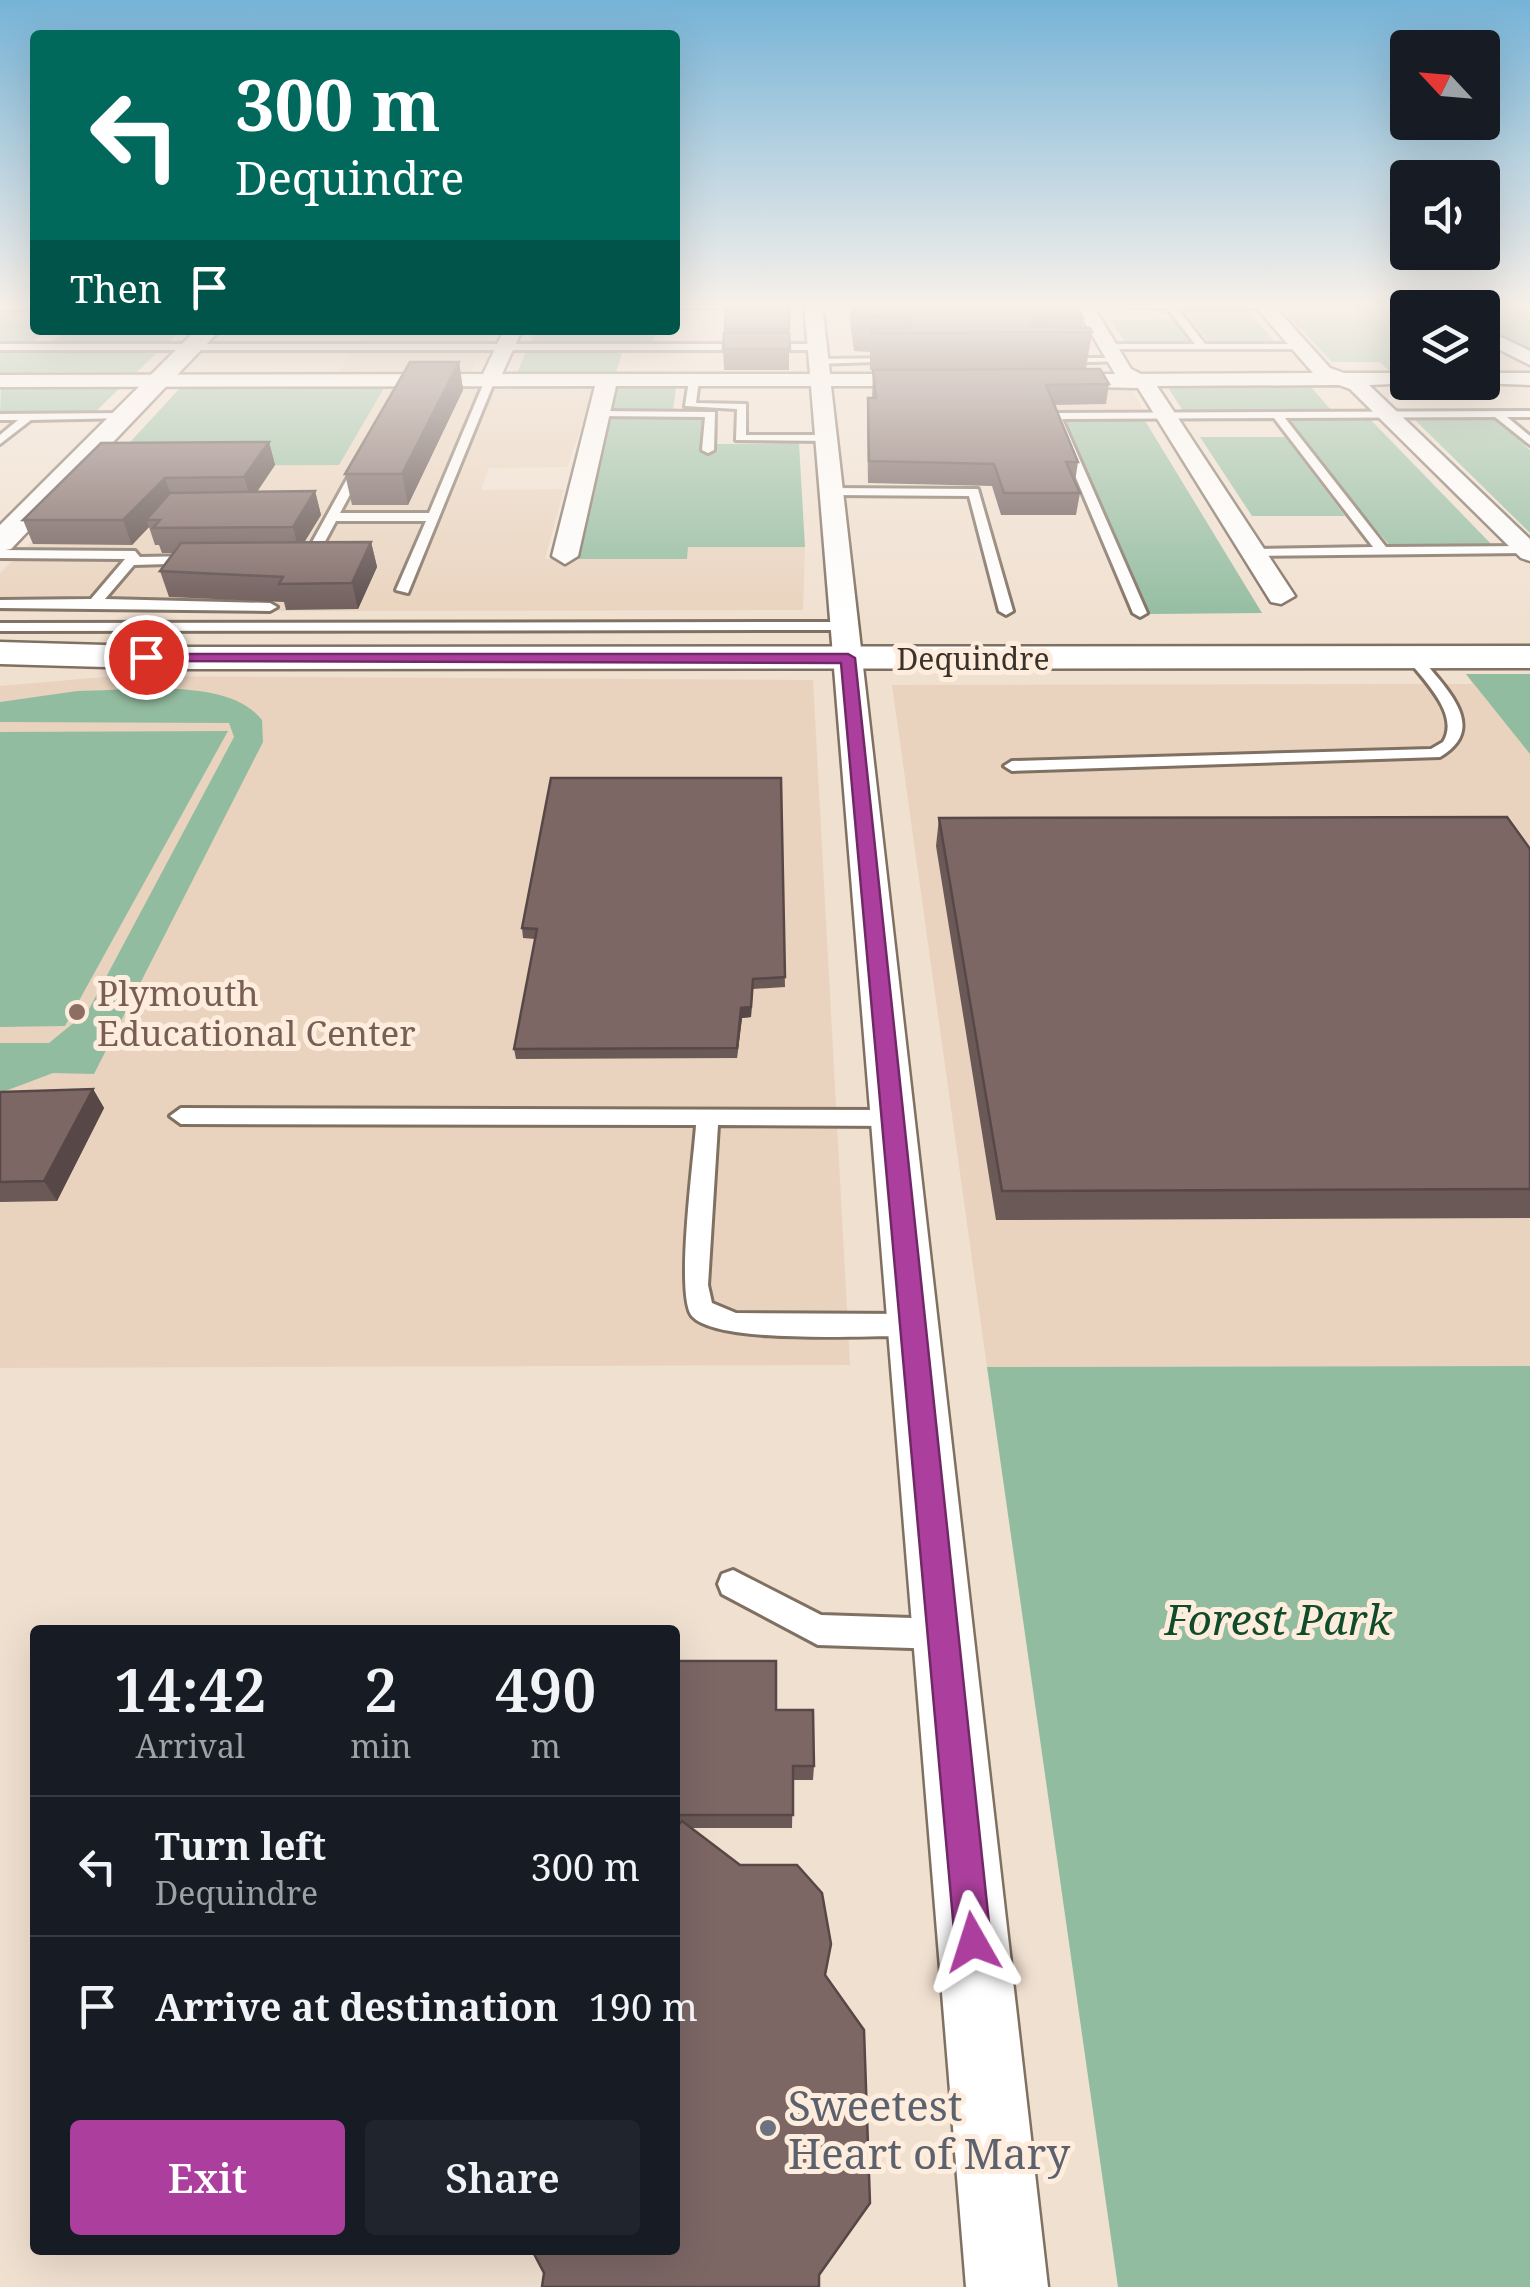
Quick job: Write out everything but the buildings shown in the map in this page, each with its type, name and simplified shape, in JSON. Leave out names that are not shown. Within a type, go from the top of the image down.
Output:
[{"type":"street","points":[[0,542],[129,411]]},
{"type":"street","points":[[564,556],[600,411]]},
{"type":"street","points":[[823,411],[1008,2287]]},
{"type":"street","points":[[1162,411],[1281,596]]},
{"type":"street","points":[[1385,411],[1528,551]]},
{"type":"street","name":"Dequindre","points":[[0,653],[176,658],[846,642],[1413,658],[1530,657]]},
{"type":"street","name":"Dequindre","points":[[0,676],[176,658]]},
{"type":"lane","points":[[403,590],[477,411]]},
{"type":"lane","points":[[742,411],[740,438],[826,438]]},
{"type":"lane","points":[[599,414],[711,414],[708,450]]},
{"type":"lane","points":[[1276,414],[1382,551]]},
{"type":"lane","points":[[1497,414],[1530,442]]},
{"type":"lane","points":[[1140,613],[1055,416],[1530,414]]},
{"type":"lane","points":[[0,417],[124,416]]},
{"type":"lane","points":[[0,442],[28,417]]},
{"type":"lane","points":[[289,560],[309,559],[368,450]]},
{"type":"lane","points":[[832,492],[974,492],[1006,611]]},
{"type":"lane","points":[[319,508],[434,517]]},
{"type":"lane","points":[[95,604],[147,540]]},
{"type":"lane","points":[[1251,553],[1528,551]]},
{"type":"lane","points":[[0,554],[210,560]]},
{"type":"lane","points":[[0,604],[270,607]]},
{"type":"lane","points":[[0,627],[846,642]]},
{"type":"lane","points":[[1012,766],[1434,754],[1452,747],[1459,736],[1458,720],[1413,658]]},
{"type":"lane","points":[[180,1116],[892,1118]]},
{"type":"lane","points":[[708,1116],[696,1286],[701,1309],[715,1319],[736,1324],[911,1325]]},
{"type":"lane","points":[[733,1584],[818,1630],[942,1634]]},
{"type":"shaded area","points":[[294,411],[587,411],[567,467],[489,468],[481,490],[564,489],[545,559],[686,559],[688,547],[805,547],[803,610],[0,612],[0,573],[108,466]]},
{"type":"shaded area","points":[[1046,411],[1145,413],[1047,413]]},
{"type":"shaded area","points":[[1466,674],[1530,674],[1530,1366],[987,1367],[892,685],[1472,684]]},
{"type":"shaded area","points":[[115,676],[813,680],[850,1365],[0,1368],[0,686]]},
{"type":"green space","points":[[0,411],[96,411],[93,414],[0,414]]},
{"type":"green space","points":[[159,411],[371,411],[339,465],[108,466]]},
{"type":"green space","points":[[608,411],[718,411],[717,444],[799,443],[805,547],[688,547],[687,559],[574,559]]},
{"type":"green space","points":[[1368,417],[1494,547],[1391,547],[1282,418]]},
{"type":"green space","points":[[1413,418],[1494,418],[1530,450],[1530,533]]},
{"type":"green space","points":[[1144,419],[1262,613],[1150,614],[1065,420]]},
{"type":"green space","points":[[1200,437],[1285,437],[1345,516],[1252,516]]},
{"type":"green space","points":[[1466,674],[1530,674],[1530,754]]},
{"type":"green space","points":[[176,689],[226,697],[246,706],[262,720],[263,742],[94,1074],[53,1073],[0,1093],[0,1043],[49,1043],[88,1011],[234,737],[229,723],[0,722],[0,702],[77,691]]},
{"type":"green space","points":[[228,731],[65,1026],[0,1027],[0,732]]},
{"type":"green space","name":"Forest Park","points":[[1530,1366],[1530,2287],[1118,2287],[987,1367]]},
{"type":"place","name":"Plymouth Educational Center","points":[[77,1012]]},
{"type":"place","name":"Sweetest Heart of Mary","points":[[768,2128]]},
{"type":"route","points":[[146,657],[848,658],[973,1942]]}]
